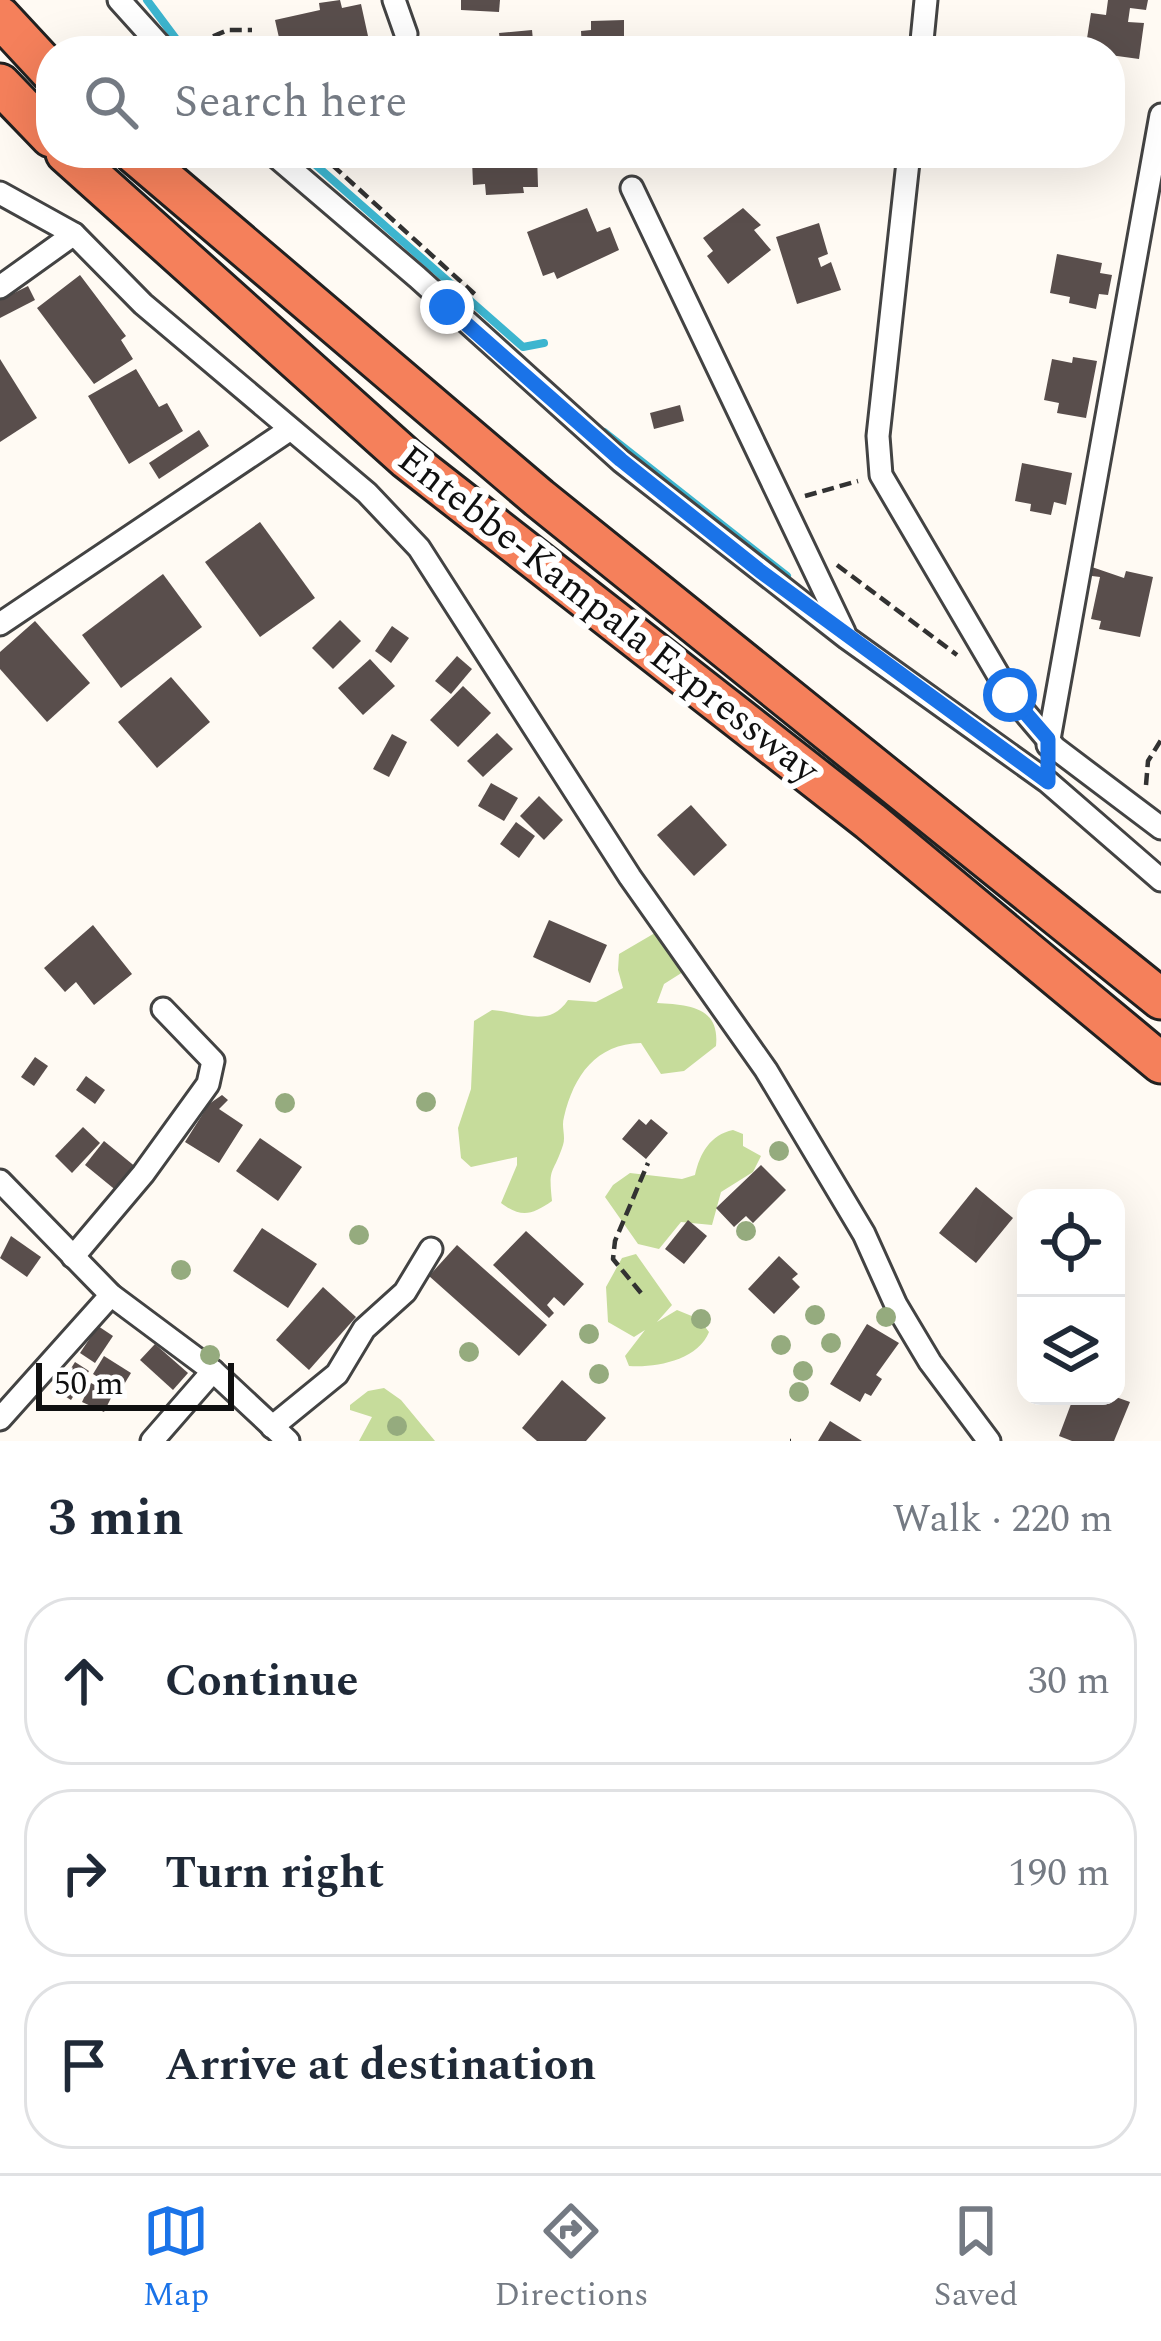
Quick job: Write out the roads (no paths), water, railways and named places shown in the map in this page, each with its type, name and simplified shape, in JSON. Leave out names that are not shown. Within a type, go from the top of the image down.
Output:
[{"type":"highway","points":[[0,17],[36,56]]},
{"type":"highway","points":[[0,84],[36,121]]},
{"type":"highway","name":"Entebbe-Kampala Expressway","points":[[84,168],[407,459],[870,821],[1161,1063]]},
{"type":"highway","name":"Entebbe-Kampala Expressway","points":[[152,168],[539,498],[1161,999]]},
{"type":"street","points":[[119,0],[151,36]]},
{"type":"street","points":[[394,0],[406,34]]},
{"type":"street","points":[[922,36],[926,0]]},
{"type":"street","points":[[1048,782],[1048,739],[1161,115]]},
{"type":"street","points":[[290,168],[621,460],[847,638],[1048,782],[1161,880]]},
{"type":"street","points":[[907,168],[878,436],[881,475],[1010,695],[1048,739],[1152,823]]},
{"type":"street","points":[[632,188],[847,638]]},
{"type":"street","points":[[0,193],[74,234],[143,304],[367,493],[419,548],[630,877],[766,1070],[864,1234],[896,1305],[930,1362],[989,1441]]},
{"type":"street","points":[[0,287],[74,234]]},
{"type":"street","points":[[0,624],[289,430]]},
{"type":"street","points":[[74,1257],[208,1084],[213,1061],[163,1009]]},
{"type":"street","points":[[0,1180],[111,1295],[213,1372],[280,1434],[338,1374],[364,1329],[405,1292],[431,1249]]},
{"type":"street","points":[[0,1419],[111,1295]]},
{"type":"street","points":[[152,1441],[213,1372]]},
{"type":"waterway","points":[[147,0],[174,36]]},
{"type":"waterway","points":[[319,168],[523,347],[544,343]]},
{"type":"waterway","points":[[604,432],[787,576]]}]
